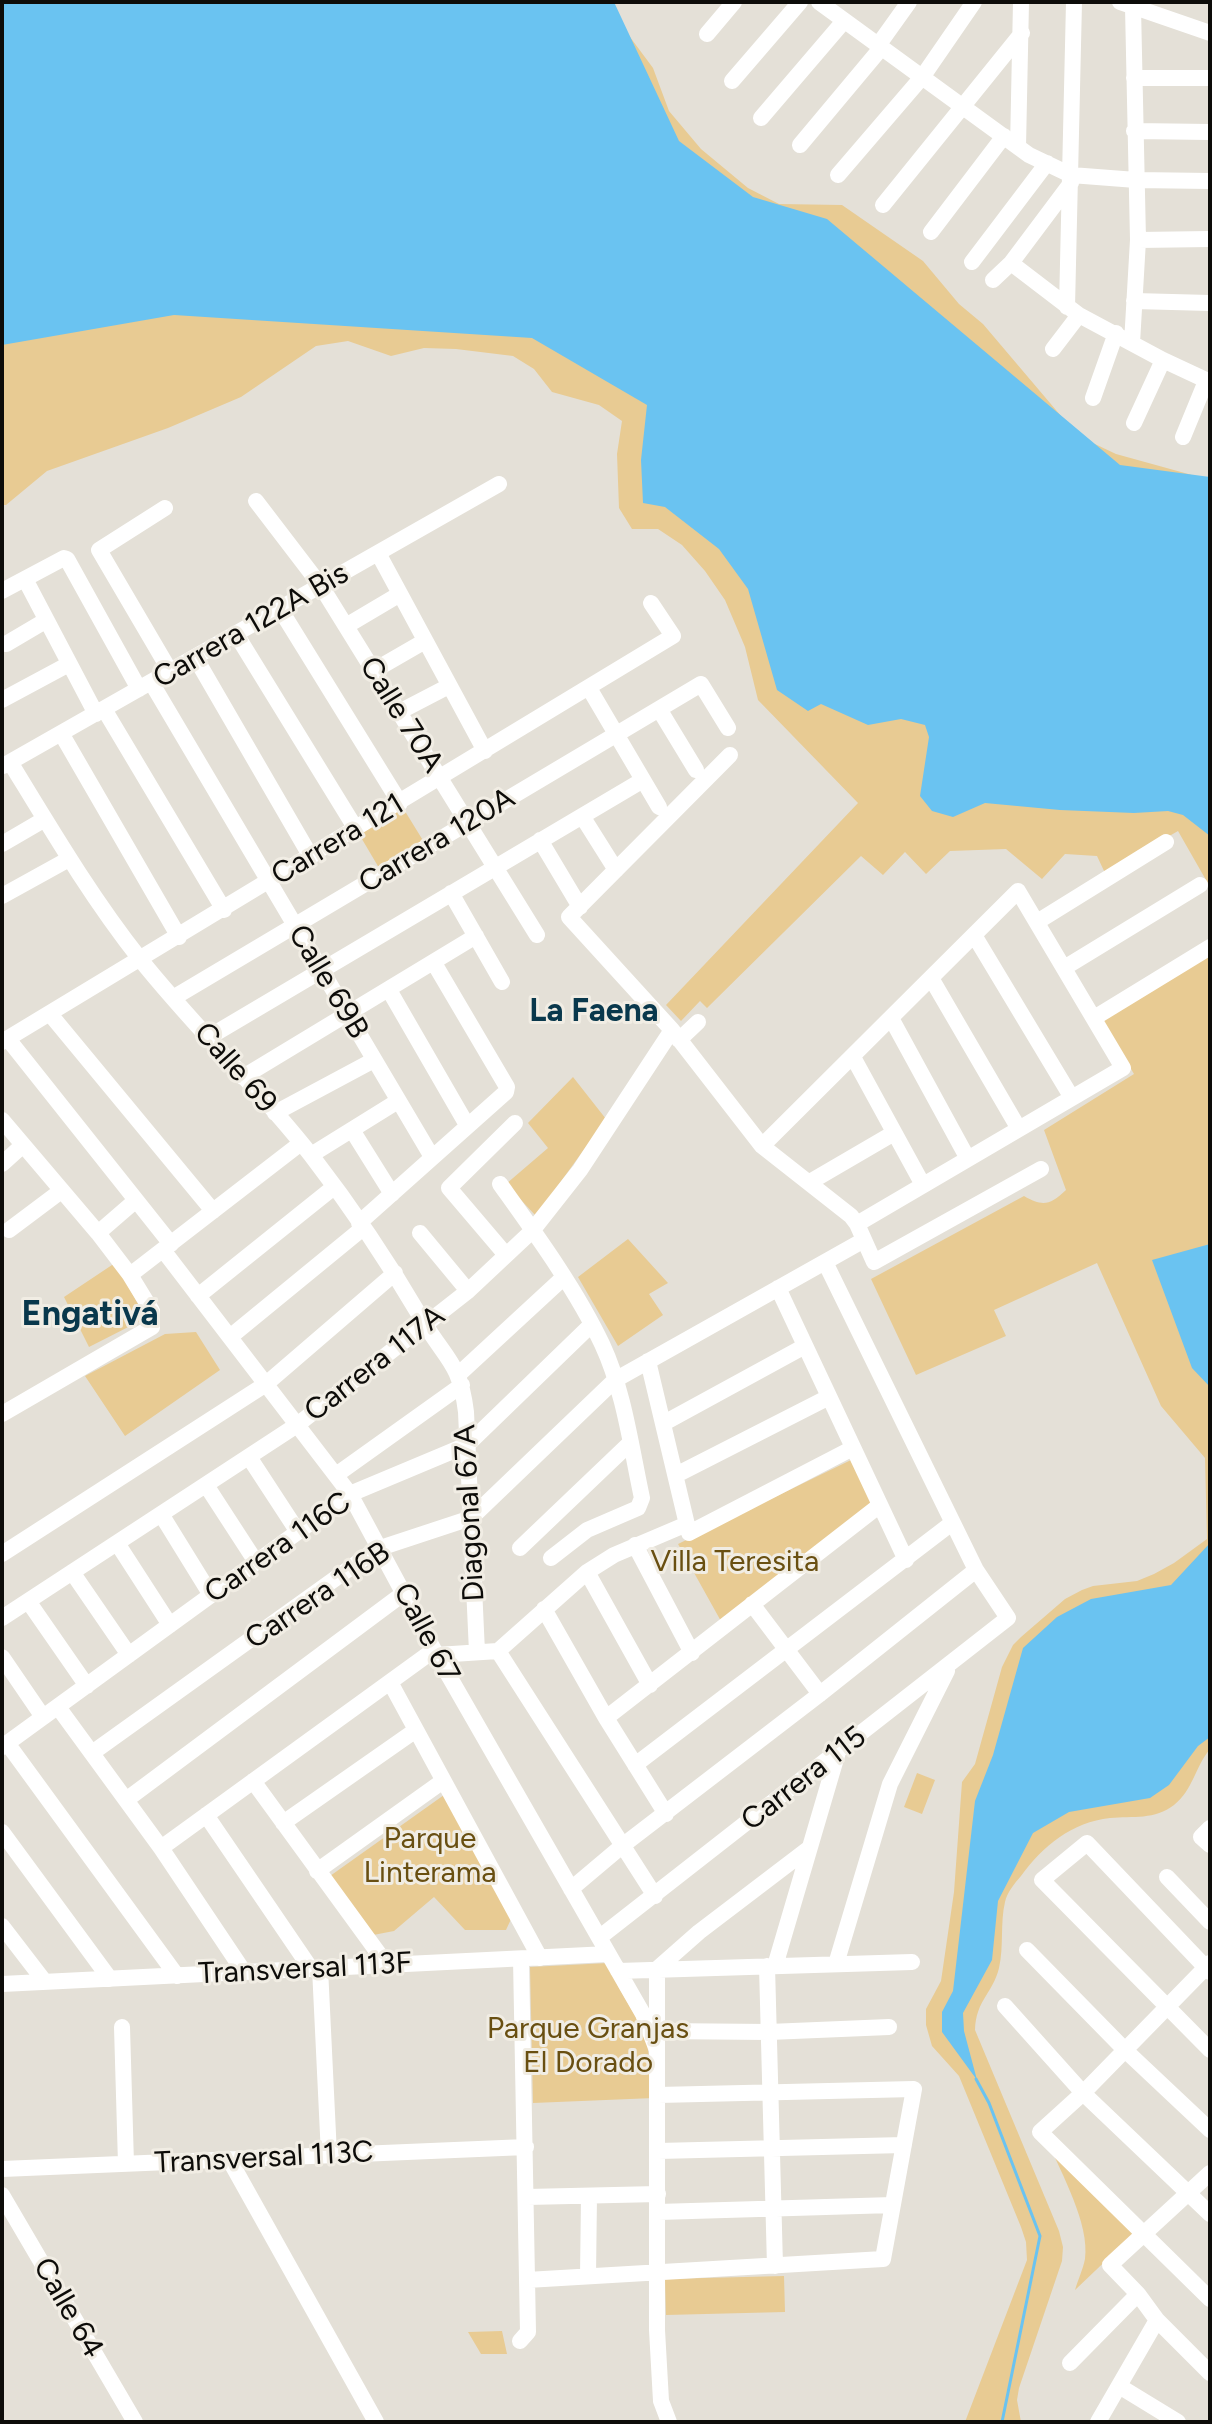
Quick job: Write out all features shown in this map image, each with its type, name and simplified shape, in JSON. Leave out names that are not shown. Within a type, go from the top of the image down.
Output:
[{"type":"street","points":[[707,34],[734,2]]},
{"type":"street","points":[[732,81],[800,2]]},
{"type":"street","points":[[800,145],[881,45],[909,2]]},
{"type":"street","points":[[838,175],[923,76],[974,2]]},
{"type":"street","points":[[1018,147],[1021,2]]},
{"type":"street","points":[[1053,349],[1073,311],[1071,179],[1074,2]]},
{"type":"street","points":[[1132,343],[1138,240],[1134,78],[1126,4],[1210,33]]},
{"type":"street","points":[[761,118],[834,9],[1018,147],[1071,179],[1210,181]]},
{"type":"street","points":[[883,205],[1022,33]]},
{"type":"street","points":[[1134,78],[1210,78]]},
{"type":"street","points":[[1134,131],[1210,132]]},
{"type":"street","points":[[931,232],[1004,136]]},
{"type":"street","points":[[972,262],[1047,163]]},
{"type":"street","points":[[993,280],[1011,263],[1071,179]]},
{"type":"street","points":[[1138,240],[1210,239]]},
{"type":"street","points":[[1011,263],[1073,311],[1208,381],[1183,437]]},
{"type":"street","points":[[1134,301],[1210,303]]},
{"type":"street","points":[[1093,398],[1116,333]]},
{"type":"street","points":[[1134,423],[1163,360]]},
{"type":"street","name":"Carrera 122A Bis","points":[[6,764],[499,484]]},
{"type":"street","name":"Calle 70A","points":[[256,501],[321,586],[537,935]]},
{"type":"street","points":[[165,508],[99,550],[170,671]]},
{"type":"street","points":[[378,553],[485,751]]},
{"type":"street","name":"Calle 69B","points":[[25,579],[64,558],[269,882],[432,1157]]},
{"type":"street","points":[[2,591],[25,579],[69,664],[224,910]]},
{"type":"street","points":[[346,626],[400,594]]},
{"type":"street","name":"Carrera 121","points":[[5,1040],[673,636],[651,603]]},
{"type":"street","points":[[280,609],[400,803]]},
{"type":"street","points":[[6,644],[45,621]]},
{"type":"street","points":[[236,634],[356,829]]},
{"type":"street","points":[[373,671],[425,641]]},
{"type":"street","points":[[195,657],[311,857]]},
{"type":"street","points":[[2,700],[69,664]]},
{"type":"street","name":"Carrera 120A","points":[[173,998],[701,684],[728,728]]},
{"type":"street","points":[[399,712],[449,686]]},
{"type":"street","points":[[589,688],[659,807]]},
{"type":"street","points":[[659,709],[696,770]]},
{"type":"street","points":[[61,733],[179,937]]},
{"type":"street","points":[[574,912],[730,755]]},
{"type":"street","name":"Calle 69","points":[[6,764],[141,960],[306,1149],[395,1273],[460,1379]]},
{"type":"street","points":[[209,1037],[643,780]]},
{"type":"street","points":[[582,816],[616,870]]},
{"type":"street","points":[[2,844],[45,819]]},
{"type":"street","points":[[540,840],[574,912],[762,1146],[810,1182],[861,1232],[874,1262],[1041,1169]]},
{"type":"street","points":[[1037,922],[1166,842]]},
{"type":"street","points":[[2,896],[69,859]]},
{"type":"street","points":[[1064,968],[1200,885]]},
{"type":"street","points":[[762,1146],[1018,891],[1094,1018],[1210,947]]},
{"type":"street","points":[[451,893],[502,982]]},
{"type":"street","points":[[974,935],[1072,1098]]},
{"type":"street","points":[[243,1077],[476,936]]},
{"type":"street","points":[[230,1337],[361,1225],[467,1125],[503,1096],[507,1087],[434,963]]},
{"type":"street","points":[[931,978],[1019,1129]]},
{"type":"street","points":[[389,990],[467,1125]]},
{"type":"street","points":[[50,1014],[213,1211]]},
{"type":"street","points":[[891,1018],[968,1159]]},
{"type":"street","name":"Carrera 116B","points":[[92,1753],[380,1548],[471,1518],[615,1380],[825,1262],[923,1185],[1123,1068],[1094,1018]]},
{"type":"street","name":"Carrera 117A","points":[[2,1618],[297,1425],[468,1291],[532,1231],[580,1170],[675,1035],[698,1022]]},
{"type":"street","name":"Calle 67","points":[[5,1040],[135,1201],[198,1296],[350,1494],[436,1652],[600,1937],[648,2024],[657,2050]]},
{"type":"street","points":[[853,1057],[923,1185]]},
{"type":"street","points":[[275,1113],[374,1060]]},
{"type":"street","points":[[130,1275],[213,1211],[306,1149],[352,1130],[398,1101]]},
{"type":"street","points":[[2,1120],[130,1275],[152,1311],[153,1319],[152,1327],[2,1414]]},
{"type":"street","points":[[506,1255],[449,1188],[515,1123]]},
{"type":"street","points":[[352,1130],[392,1194]]},
{"type":"street","points":[[810,1182],[894,1133]]},
{"type":"street","points":[[2,1164],[23,1145]]},
{"type":"street","points":[[500,1184],[563,1278],[602,1344],[615,1380],[642,1498],[641,1504],[587,1530],[551,1558]]},
{"type":"street","points":[[198,1296],[334,1187]]},
{"type":"street","points":[[9,1230],[61,1191]]},
{"type":"street","points":[[98,1233],[135,1201]]},
{"type":"street","points":[[420,1233],[468,1291]]},
{"type":"street","points":[[571,1889],[976,1570],[825,1262]]},
{"type":"street","points":[[2,1554],[266,1384],[395,1273]]},
{"type":"street","points":[[336,1475],[460,1379],[563,1278]]},
{"type":"street","points":[[778,1288],[906,1560]]},
{"type":"street","name":"Carrera 116C","points":[[5,1745],[350,1494],[467,1445],[591,1325]]},
{"type":"street","points":[[664,1423],[805,1346]]},
{"type":"street","points":[[648,1361],[688,1528]]},
{"type":"street","name":"Diagonal 67A","points":[[460,1379],[467,1445],[477,1652]]},
{"type":"street","points":[[676,1475],[829,1397]]},
{"type":"street","points":[[520,1548],[630,1443]]},
{"type":"street","points":[[161,1848],[436,1652],[498,1651],[587,1572],[635,1545],[688,1528],[853,1448]]},
{"type":"street","points":[[249,1457],[298,1532]]},
{"type":"street","points":[[206,1485],[256,1562]]},
{"type":"street","points":[[606,1718],[880,1505]]},
{"type":"street","points":[[161,1514],[211,1595]]},
{"type":"street","points":[[635,1765],[952,1523]]},
{"type":"street","points":[[117,1543],[170,1625]]},
{"type":"street","points":[[635,1545],[692,1653]]},
{"type":"street","name":"Carrera 115","points":[[600,1937],[1008,1618],[976,1570]]},
{"type":"street","points":[[72,1572],[129,1655]]},
{"type":"street","points":[[587,1572],[650,1685]]},
{"type":"street","points":[[126,1800],[404,1593]]},
{"type":"street","points":[[28,1601],[87,1686]]},
{"type":"street","points":[[752,1604],[820,1694]]},
{"type":"street","points":[[544,1609],[606,1718],[666,1814]]},
{"type":"street","points":[[498,1651],[655,1896]]},
{"type":"street","points":[[2,1657],[43,1717]]},
{"type":"street","points":[[836,1964],[890,1784],[950,1665]]},
{"type":"street","points":[[390,1682],[540,1958]]},
{"type":"street","points":[[58,1707],[161,1848],[244,1972]]},
{"type":"street","points":[[283,1823],[416,1730]]},
{"type":"street","points":[[5,1745],[177,1976]]},
{"type":"street","points":[[775,2266],[769,2032],[771,1966],[838,1752]]},
{"type":"street","points":[[253,1781],[387,1965]]},
{"type":"street","points":[[317,1871],[443,1781]]},
{"type":"street","points":[[206,1815],[315,1969],[329,2155]]},
{"type":"street","points":[[2,1832],[110,1979]]},
{"type":"street","points":[[1210,2050],[1167,2007],[1042,1880],[1087,1843],[1209,1967],[1167,2007],[1083,2093],[1040,2132],[1210,2299]]},
{"type":"street","points":[[669,2422],[661,2401],[657,1969],[699,1932],[808,1849]]},
{"type":"street","points":[[1167,1877],[1210,1922]]},
{"type":"street","points":[[2,1926],[45,1982]]},
{"type":"street","points":[[1027,1950],[1125,2050],[1210,2130]]},
{"type":"street","name":"Transversal 113F","points":[[2,1984],[608,1954]]},
{"type":"street","points":[[520,2341],[528,2332],[521,1959]]},
{"type":"street","points":[[618,1971],[912,1962]]},
{"type":"street","points":[[1005,2006],[1083,2093],[1210,2214]]},
{"type":"street","points":[[122,2027],[126,2164]]},
{"type":"street","points":[[657,2031],[769,2032],[889,2027]]},
{"type":"street","points":[[527,2280],[883,2259],[914,2089],[658,2095]]},
{"type":"street","points":[[658,2151],[904,2145]]},
{"type":"street","name":"Transversal 113C","points":[[2,2169],[526,2147]]},
{"type":"street","points":[[229,2159],[376,2422]]},
{"type":"street","points":[[1210,2173],[1110,2265],[1138,2294],[1157,2320],[1210,2373]]},
{"type":"street","points":[[527,2197],[658,2194]]},
{"type":"street","name":"Calle 64","points":[[2,2195],[7,2214],[135,2422]]},
{"type":"street","points":[[588,2276],[589,2196]]},
{"type":"street","points":[[658,2212],[893,2205]]},
{"type":"street","points":[[1070,2363],[1138,2294]]},
{"type":"street","points":[[1098,2422],[1157,2320]]},
{"type":"street","points":[[1119,2386],[1178,2422]]},
{"type":"green space","points":[[2,2],[630,37],[653,68],[669,111],[701,149],[748,188],[779,204],[842,205],[923,261],[959,304],[983,324],[1078,436],[1116,454],[1210,480],[1210,887],[1178,831],[1105,873],[1097,856],[1065,854],[1042,879],[1006,849],[950,851],[926,874],[905,852],[883,875],[861,856],[707,1008],[700,1001],[681,1021],[666,1005],[858,803],[758,700],[745,647],[725,600],[705,571],[682,545],[658,529],[632,529],[619,508],[617,454],[622,421],[599,405],[552,392],[534,369],[513,356],[424,348],[391,356],[348,341],[316,346],[241,397],[168,428],[47,471],[6,505],[2,505]]},
{"type":"green space","points":[[400,803],[427,847],[382,873],[356,829]]},
{"type":"green space","points":[[1210,954],[1210,1749],[1186,1792],[1174,1805],[1151,1815],[1096,1820],[1071,1830],[1039,1855],[1006,1898],[999,1968],[978,2011],[975,2030],[1059,2231],[1062,2261],[1019,2388],[1017,2400],[1021,2422],[965,2422],[1027,2260],[1021,2227],[959,2076],[932,2046],[926,2025],[926,2009],[941,1981],[954,1892],[962,1782],[975,1764],[1002,1667],[1013,1645],[1021,1637],[1065,1599],[1082,1590],[1137,1581],[1174,1563],[1207,1539],[1205,1458],[1161,1406],[1097,1263],[994,1310],[1006,1336],[916,1375],[871,1279],[1024,1196],[1046,1203],[1066,1190],[1044,1130],[1134,1074],[1103,1021]]},
{"type":"green space","points":[[573,1077],[606,1119],[536,1216],[506,1184],[548,1148],[528,1123]]},
{"type":"green space","points":[[628,1239],[668,1283],[649,1294],[663,1315],[618,1346],[578,1277]]},
{"type":"green space","points":[[115,1263],[146,1318],[89,1347],[64,1297]]},
{"type":"green space","points":[[196,1332],[220,1370],[125,1436],[85,1376],[165,1334]]},
{"type":"green space","name":"Villa Teresita","points":[[851,1460],[873,1506],[722,1623],[678,1544]]},
{"type":"green space","points":[[917,1773],[935,1780],[922,1814],[904,1807]]},
{"type":"green space","name":"Parque Linterama","points":[[444,1795],[512,1917],[506,1930],[465,1930],[434,1897],[394,1931],[368,1936],[330,1876]]},
{"type":"green space","name":"Parque Granjas El Dorado","points":[[608,1963],[646,2034],[654,2098],[533,2103],[530,1967]]},
{"type":"green space","points":[[1048,2142],[1138,2230],[1075,2290],[1085,2259],[1083,2230]]},
{"type":"green space","points":[[784,2276],[785,2312],[666,2315],[665,2279]]},
{"type":"green space","points":[[502,2331],[507,2354],[481,2354],[468,2332]]},
{"type":"water","points":[[2,2],[614,2],[679,141],[753,197],[827,219],[1120,465],[1210,477],[1210,836],[1183,815],[1168,811],[1060,810],[985,803],[953,817],[932,811],[920,796],[929,737],[925,725],[901,719],[868,725],[821,704],[808,711],[777,690],[748,589],[719,549],[665,507],[643,503],[641,460],[647,405],[532,338],[174,315],[2,345]]},
{"type":"water","points":[[1210,1244],[1210,1387],[1192,1368],[1152,1260]]},
{"type":"water","points":[[1210,1543],[1210,1737],[1198,1746],[1169,1785],[1150,1798],[1069,1812],[1033,1833],[998,1901],[992,1960],[963,2013],[964,2031],[977,2080],[942,2032],[942,2012],[953,1991],[975,1801],[993,1755],[1023,1648],[1057,1617],[1091,1599],[1171,1585]]},
{"type":"waterway","points":[[976,2079],[989,2103],[1040,2236],[1002,2422]]},
{"type":"district","name":"La Faena","points":[[594,1012]]},
{"type":"district","name":"Engativá","points":[[90,1315]]}]
